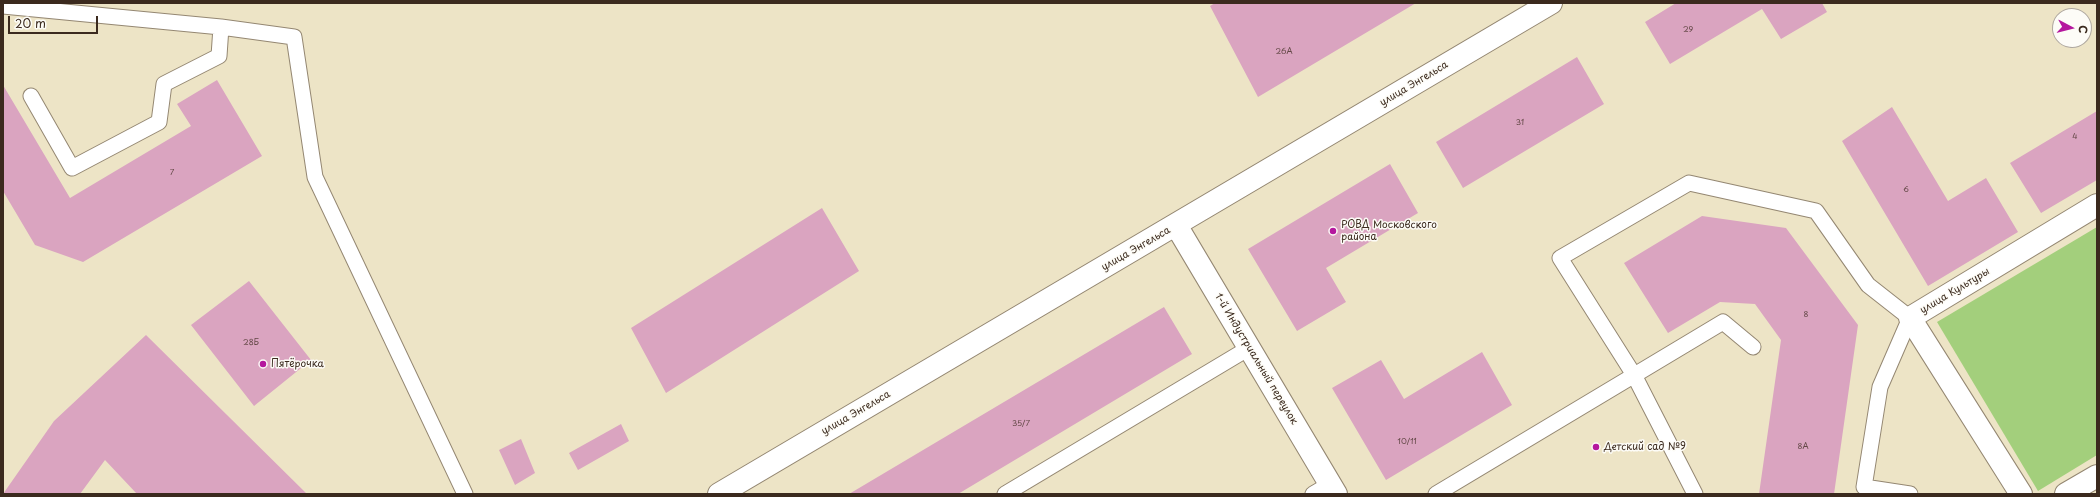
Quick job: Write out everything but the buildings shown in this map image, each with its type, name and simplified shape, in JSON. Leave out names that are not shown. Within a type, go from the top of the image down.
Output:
[{"type":"street","name":"улица Энгельса","points":[[734,490],[1176,225],[1198,204],[1551,3]]},
{"type":"street","name":"улица Культуры","points":[[2021,494],[1910,318],[2097,205]]},
{"type":"street","name":"1-й Индустриальный переулок","points":[[1176,225],[1249,348],[1326,491]]},
{"type":"street","points":[[2066,494],[2097,476]]},
{"type":"lane","points":[[3,6],[221,27],[294,37],[315,177],[465,494]]},
{"type":"lane","points":[[30,96],[72,168],[159,122],[164,84],[219,56],[221,27]]},
{"type":"lane","points":[[1695,494],[1634,375],[1560,258],[1689,183],[1816,211],[1868,285],[1910,318],[1880,386],[1864,487],[1910,494]]},
{"type":"lane","points":[[1436,494],[1723,322],[1753,347]]},
{"type":"lane","points":[[1005,494],[1249,348]]},
{"type":"green space","points":[[2097,227],[2097,455],[2038,491],[1937,322]]},
{"type":"place","name":"РОВД Московского района","points":[[1333,231]]},
{"type":"place","name":"Пятёрочка","points":[[263,364]]},
{"type":"place","name":"Детский сад №9","points":[[1596,447]]}]
